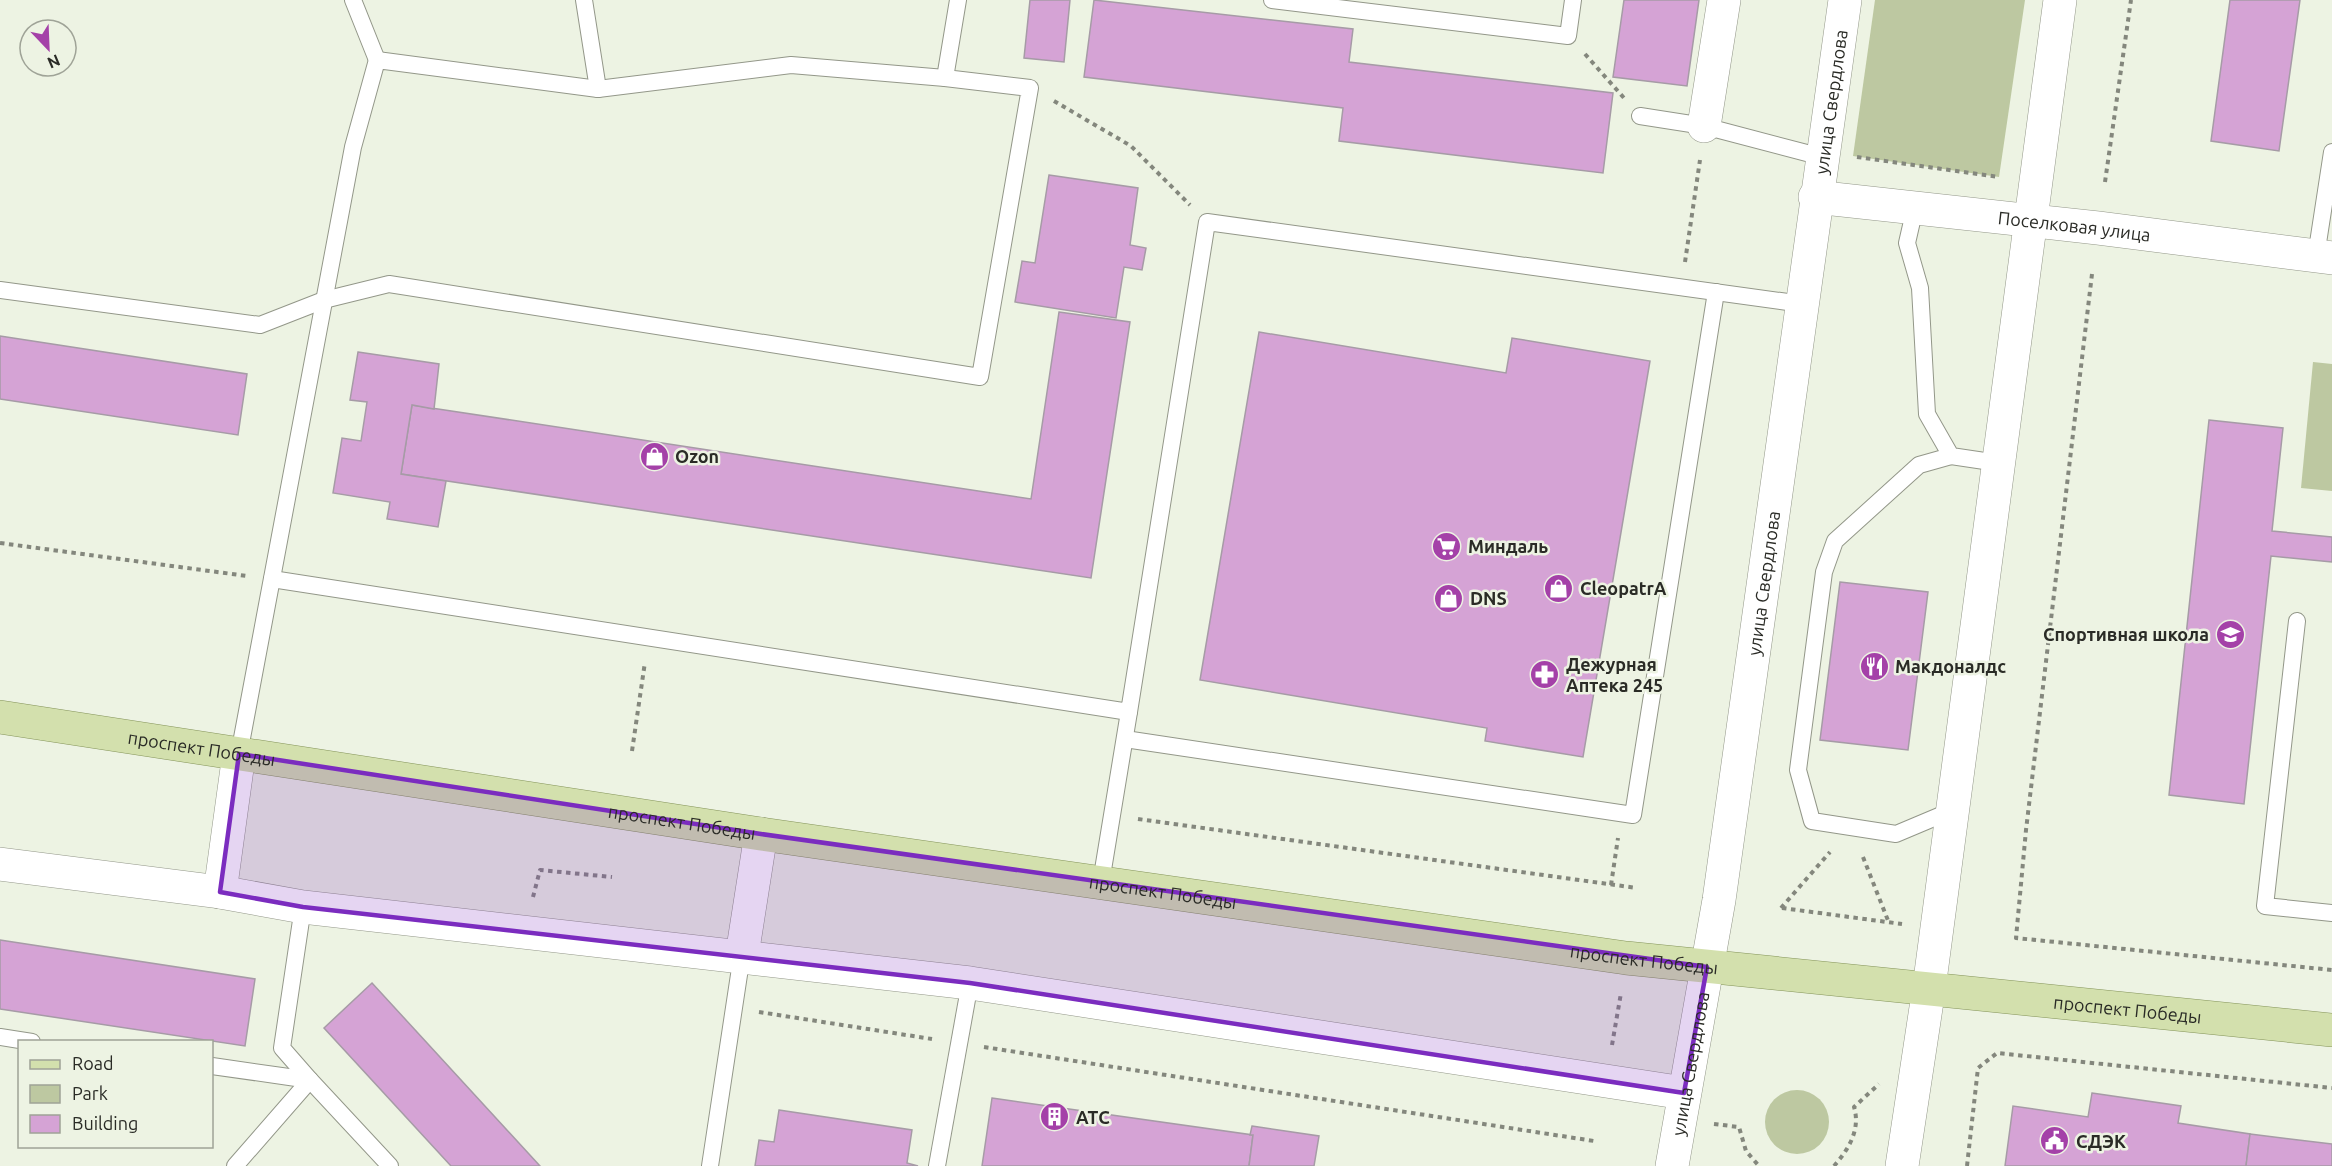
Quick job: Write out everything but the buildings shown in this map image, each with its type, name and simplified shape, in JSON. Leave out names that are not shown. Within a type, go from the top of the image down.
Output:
[{"type":"main road","name":"проспект Победы","points":[[0,717],[761,834],[1626,958],[2332,1030]]},
{"type":"street","points":[[1704,126],[1724,0]]},
{"type":"street","name":"улица Свердлова","points":[[1672,1166],[1707,967],[1802,304],[1815,197],[1837,157],[1845,0]]},
{"type":"street","points":[[1902,1166],[1929,988],[2060,0]]},
{"type":"street","name":"Поселковая улица","points":[[1815,197],[2030,220],[2324,257]]},
{"type":"street","points":[[220,892],[239,754]]},
{"type":"street","points":[[742,955],[761,834]]},
{"type":"street","points":[[0,864],[220,892],[303,907],[742,955],[970,983],[1684,1093]]},
{"type":"lane","points":[[239,754],[353,147],[377,60],[353,0]]},
{"type":"lane","points":[[584,0],[598,88]]},
{"type":"lane","points":[[945,78],[958,0]]},
{"type":"lane","points":[[1272,0],[1568,36],[1573,0]]},
{"type":"lane","points":[[0,290],[260,325],[324,300],[389,284],[980,377],[1030,88],[945,78],[791,65],[598,88],[377,60]]},
{"type":"lane","points":[[1640,116],[1704,126],[1837,157]]},
{"type":"lane","points":[[2324,257],[2332,152]]},
{"type":"lane","points":[[1915,208],[1907,243],[1920,288],[1927,414],[1951,456]]},
{"type":"lane","points":[[1101,882],[1207,222],[1802,304]]},
{"type":"lane","points":[[1125,739],[1633,815],[1716,292]]},
{"type":"lane","points":[[1953,810],[1896,834],[1812,821],[1798,771],[1824,572],[1835,542],[1919,465],[1951,456],[1998,463]]},
{"type":"lane","points":[[272,579],[1129,712]]},
{"type":"lane","points":[[2297,621],[2265,906],[2332,913]]},
{"type":"lane","points":[[303,907],[282,1048],[390,1166]]},
{"type":"lane","points":[[710,1166],[736,1008],[742,955]]},
{"type":"lane","points":[[937,1166],[970,983]]},
{"type":"lane","points":[[0,1037],[24,1040]]},
{"type":"lane","points":[[213,1066],[310,1080]]},
{"type":"lane","points":[[235,1166],[310,1080]]},
{"type":"path","points":[[2105,182],[2131,0]]},
{"type":"path","points":[[1568,36],[1640,116]]},
{"type":"path","points":[[1030,88],[1131,146],[1207,222]]},
{"type":"path","points":[[1681,287],[1704,126]]},
{"type":"path","points":[[1837,157],[1999,177]]},
{"type":"path","points":[[2092,274],[2026,830],[2016,938],[2332,970]]},
{"type":"path","points":[[0,543],[272,579]]},
{"type":"path","points":[[633,751],[649,637]]},
{"type":"path","points":[[1611,885],[1622,813]]},
{"type":"path","points":[[1113,816],[1637,888]]},
{"type":"path","points":[[1889,922],[1851,827],[1781,908],[1906,925]]},
{"type":"path","points":[[532,900],[540,870],[612,877]]},
{"type":"path","points":[[1612,1045],[1622,989]]},
{"type":"path","points":[[736,1008],[1594,1141]]},
{"type":"path","points":[[1967,1166],[1978,1068],[1997,1053],[2332,1088]]},
{"type":"path","points":[[1834,1166],[1847,1151],[1855,1132],[1854,1107],[1888,1075]]},
{"type":"path","points":[[1714,1124],[1738,1127],[1746,1151],[1759,1166]]},
{"type":"highlighted area","points":[[239,754],[761,834],[1707,967],[1684,1093],[970,983],[303,907],[220,892]]},
{"type":"green space","points":[[1875,0],[2025,0],[1999,177],[1853,156]]},
{"type":"green space","points":[[2313,362],[2332,364],[2332,491],[2301,488]]},
{"type":"green space","points":[[1791,1090],[1803,1090],[1820,1099],[1827,1110],[1829,1122],[1827,1134],[1820,1145],[1803,1154],[1791,1154],[1779,1149],[1770,1140],[1765,1128],[1765,1116],[1770,1104],[1779,1095]]},
{"type":"place","name":"Ozon","points":[[654,456]]},
{"type":"place","name":"Миндаль","points":[[1447,546]]},
{"type":"place","name":"CleopatrA","points":[[1559,588]]},
{"type":"place","name":"DNS","points":[[1449,598]]},
{"type":"place","name":"Спортивная школа","points":[[2230,634]]},
{"type":"place","name":"Макдоналдс","points":[[1874,666]]},
{"type":"place","name":"Дежурная Аптека 245","points":[[1545,674]]},
{"type":"place","name":"АТС","points":[[1055,1117]]},
{"type":"place","name":"СДЭК","points":[[2055,1141]]}]
